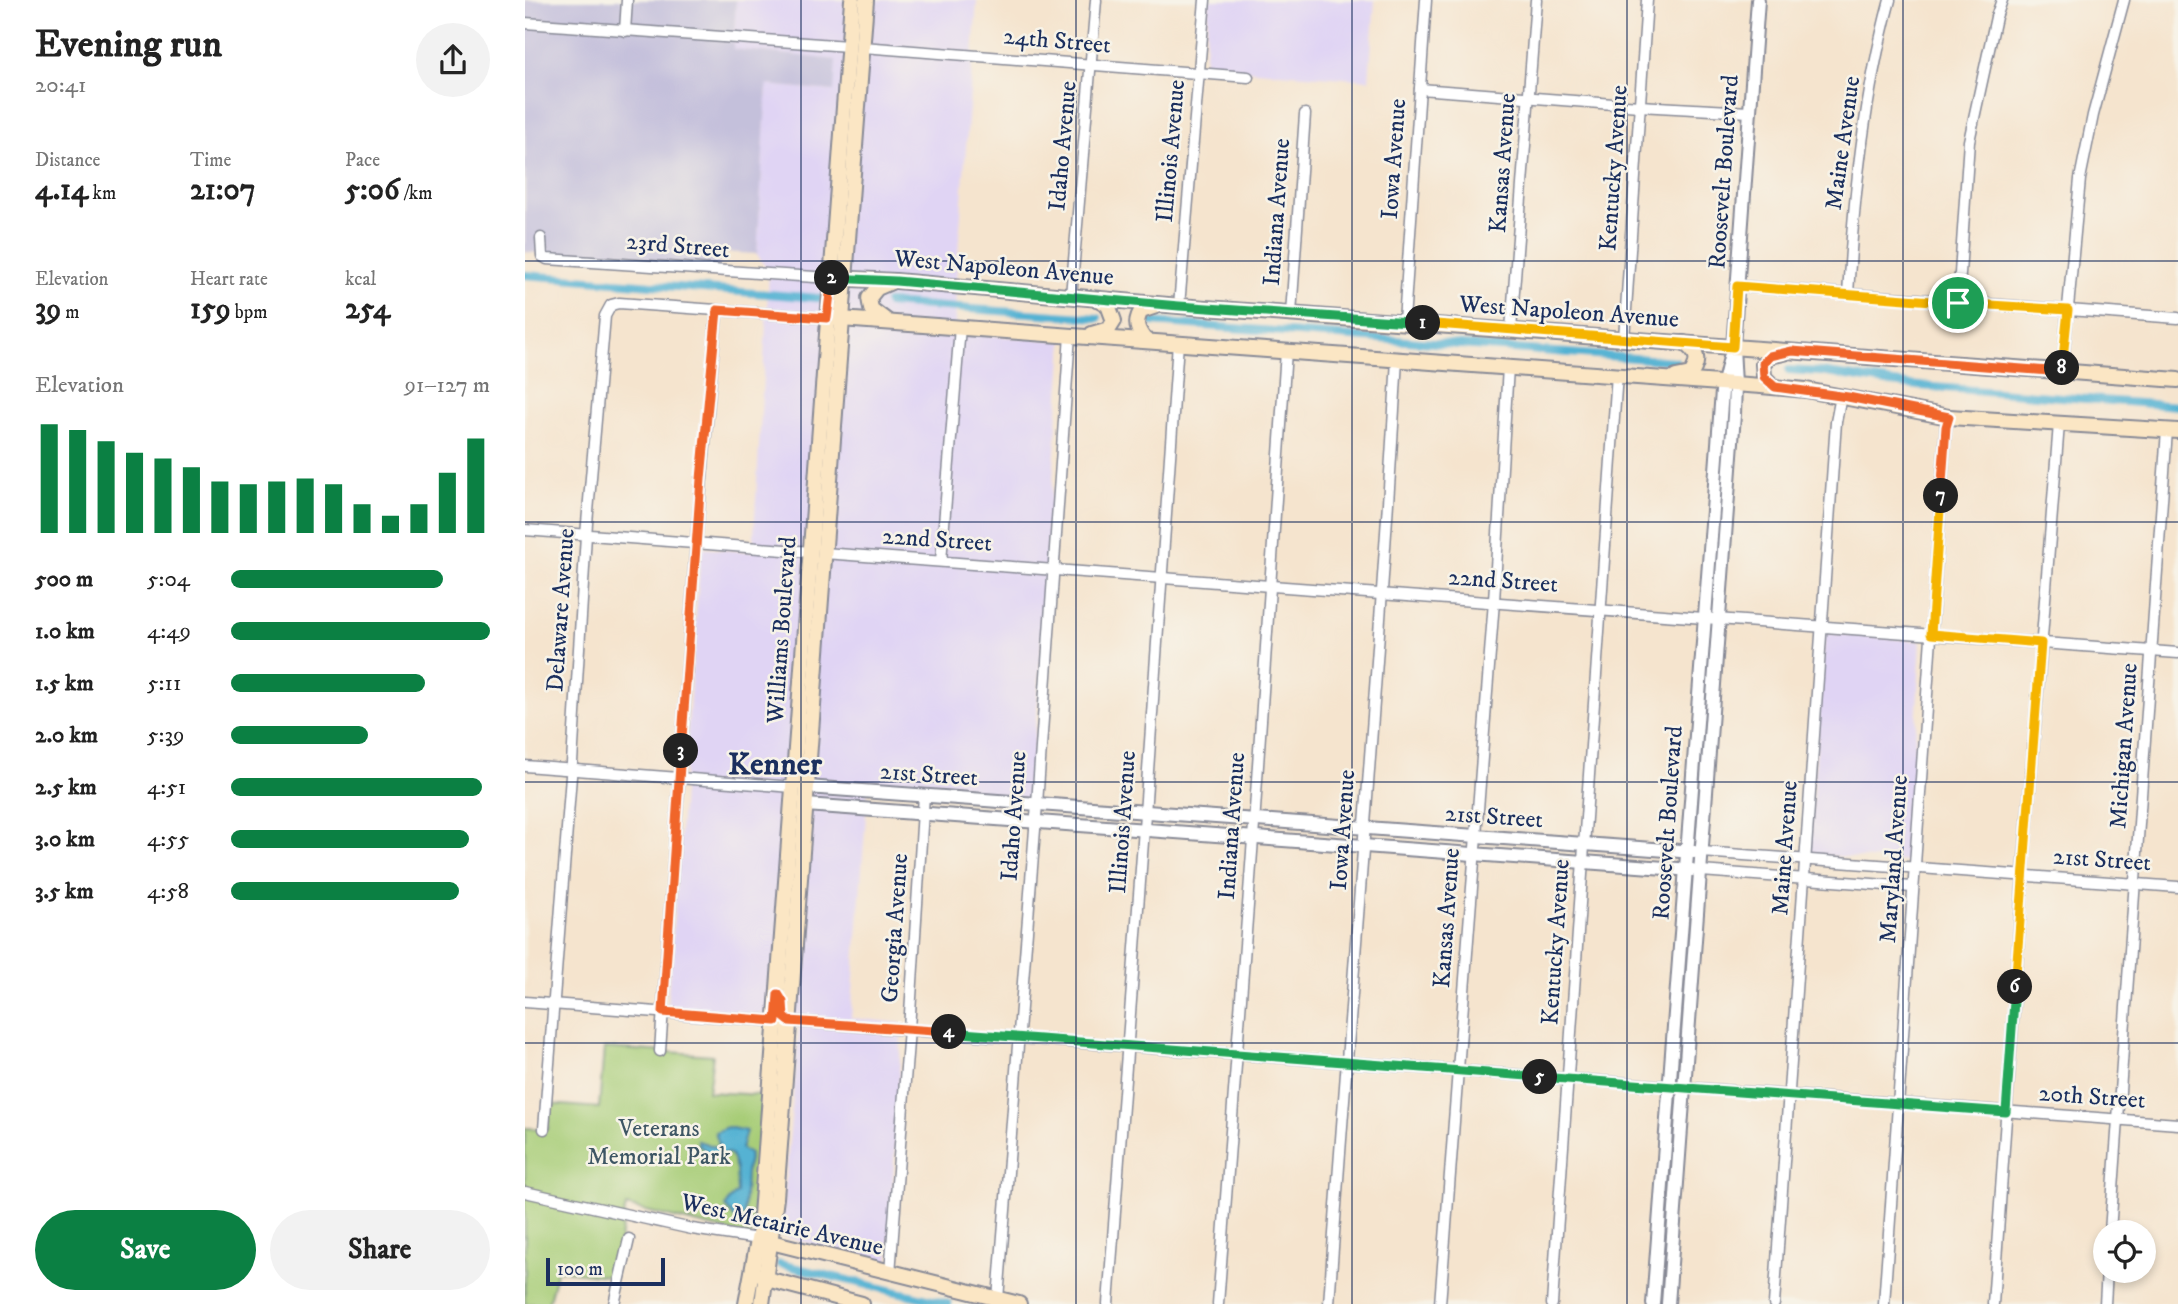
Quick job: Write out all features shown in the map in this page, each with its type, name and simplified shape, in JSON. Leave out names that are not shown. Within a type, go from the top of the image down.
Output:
[{"type":"main road","name":"Williams Boulevard","points":[[762,1304],[767,1279],[765,1241],[783,1021],[806,805],[796,759],[818,552],[856,46],[857,1]]},
{"type":"main road","name":"Williams Boulevard","points":[[838,278],[860,81],[854,67],[853,53],[856,46]]},
{"type":"main road","name":"West Napoleon Avenue","points":[[838,278],[2178,380]]},
{"type":"main road","points":[[888,322],[871,309],[869,298],[877,288],[896,281]]},
{"type":"main road","points":[[1077,336],[1109,329],[1114,321],[1113,312],[1108,305],[1097,298]]},
{"type":"main road","points":[[1146,341],[1138,332],[1137,318],[1141,310],[1164,304]]},
{"type":"main road","points":[[835,318],[1775,387],[1841,396],[1949,417],[2173,431]]},
{"type":"main road","points":[[1668,379],[1691,374],[1697,364],[1698,357],[1694,350],[1684,343]]},
{"type":"main road","points":[[1775,387],[1764,377],[1763,363],[1770,356],[1792,351]]},
{"type":"main road","name":"Williams Boulevard","points":[[746,1304],[754,1262],[765,1241],[786,1060],[781,1050],[783,1021],[778,994],[823,578],[816,554],[818,552]]},
{"type":"main road","points":[[796,759],[800,800],[806,805]]},
{"type":"main road","name":"West Metairie Avenue","points":[[765,1241],[1019,1304]]},
{"type":"main road","points":[[754,1262],[758,1272],[767,1279],[862,1304]]},
{"type":"street","points":[[625,31],[627,0]]},
{"type":"street","name":"Idaho Avenue","points":[[1071,296],[1096,0]]},
{"type":"street","name":"Illinois Avenue","points":[[1179,306],[1205,0]]},
{"type":"street","name":"Iowa Avenue","points":[[1404,321],[1426,0]]},
{"type":"street","name":"Kansas Avenue","points":[[1511,330],[1536,0]]},
{"type":"street","name":"Kentucky Avenue","points":[[1624,339],[1647,0]]},
{"type":"street","name":"Roosevelt Boulevard","points":[[1653,1304],[1705,617],[1733,347],[1758,0]]},
{"type":"street","name":"Maine Avenue","points":[[1848,294],[1854,202],[1865,112],[1890,0]]},
{"type":"street","points":[[1958,303],[1969,141],[2002,0]]},
{"type":"street","points":[[2062,372],[2080,179],[2093,115],[2124,0]]},
{"type":"street","name":"24th Street","points":[[525,23],[1248,77]]},
{"type":"street","points":[[1420,89],[1749,112]]},
{"type":"street","name":"Indiana Avenue","points":[[1291,314],[1305,114]]},
{"type":"street","name":"23rd Street","points":[[541,238],[542,256],[547,259],[838,278]]},
{"type":"street","points":[[1737,286],[2178,318]]},
{"type":"street","name":"Delaware Avenue","points":[[544,1129],[586,535],[605,316],[611,305],[618,303],[717,310]]},
{"type":"street","points":[[660,1051],[696,543],[717,310],[835,318]]},
{"type":"street","points":[[941,561],[960,327]]},
{"type":"street","name":"Idaho Avenue","points":[[997,1299],[1053,570],[1077,336]]},
{"type":"street","name":"Illinois Avenue","points":[[1108,1304],[1178,343]]},
{"type":"street","name":"Indiana Avenue","points":[[1218,1304],[1286,351]]},
{"type":"street","name":"Iowa Avenue","points":[[1328,1304],[1363,828],[1384,593],[1397,359]]},
{"type":"street","name":"Kansas Avenue","points":[[1440,1304],[1494,601],[1508,368]]},
{"type":"street","name":"Kentucky Avenue","points":[[1552,1304],[1617,374]]},
{"type":"street","name":"Roosevelt Boulevard","points":[[1668,1304],[1719,618],[1729,384]]},
{"type":"street","name":"Maine Avenue","points":[[1774,1304],[1836,422],[1841,396]]},
{"type":"street","name":"Maryland Avenue","points":[[1884,1304],[1912,887],[1946,427],[1949,417]]},
{"type":"street","points":[[1993,1304],[2059,424]]},
{"type":"street","name":"Michigan Avenue","points":[[2111,1220],[2151,651],[2173,431]]},
{"type":"street","name":"22nd Street","points":[[525,530],[2178,653]]},
{"type":"street","name":"21st Street","points":[[525,766],[2178,887]]},
{"type":"street","name":"Georgia Avenue","points":[[890,1273],[924,795]]},
{"type":"street","name":"21st Street","points":[[806,805],[1912,887]]},
{"type":"street","name":"20th Street","points":[[525,1002],[2178,1124]]},
{"type":"street","name":"West Metairie Avenue","points":[[530,1193],[692,1229],[765,1241]]},
{"type":"street","points":[[614,1304],[629,1239]]},
{"type":"street","points":[[2105,1304],[2106,1283]]},
{"type":"shaded area","points":[[525,0],[736,0],[733,49],[836,60],[834,91],[767,85],[757,254],[721,252],[719,268],[525,252]]},
{"type":"shaded area","points":[[736,0],[977,0],[956,281],[955,333],[1063,341],[1030,800],[868,787],[851,1018],[902,1023],[888,1265],[781,1236],[800,1017],[667,1009],[701,548],[753,552],[769,273],[757,254],[767,85],[833,91],[835,60],[733,49]]},
{"type":"shaded area","points":[[1209,0],[1375,0],[1369,80],[1204,67]]},
{"type":"shaded area","points":[[1825,633],[1921,641],[1908,862],[1809,854]]},
{"type":"green space","name":"Veterans Memorial Park","points":[[604,1048],[713,1055],[708,1092],[763,1095],[751,1237],[626,1206],[613,1277],[557,1270],[548,1304],[525,1304],[525,1128],[548,1129],[550,1104],[599,1108]]},
{"type":"water","points":[[727,1127],[746,1131],[741,1149],[750,1154],[746,1173],[744,1216],[735,1219],[726,1207],[737,1193],[736,1169],[731,1154],[713,1155],[698,1145],[698,1141],[716,1147],[719,1144],[715,1132]]},
{"type":"waterway","points":[[525,275],[818,298]]},
{"type":"waterway","points":[[888,303],[1098,318]]},
{"type":"waterway","points":[[1152,322],[1675,361]]},
{"type":"waterway","points":[[1789,370],[1907,385],[2178,406]]},
{"type":"waterway","points":[[780,1264],[948,1304]]},
{"type":"district","name":"Kenner","points":[[775,765]]},
{"type":"route","points":[[830,278],[859,279],[1733,347],[1737,286],[1958,303],[2068,310],[2062,372],[1792,351],[1770,356],[1763,363],[1762,369],[1764,377],[1775,387],[1848,397],[1949,417],[1946,427],[1931,634],[2041,643],[2006,1112],[789,1021],[784,1017],[783,1002],[778,994],[776,1021],[663,1012],[696,543],[717,310],[827,318],[830,278]]}]
